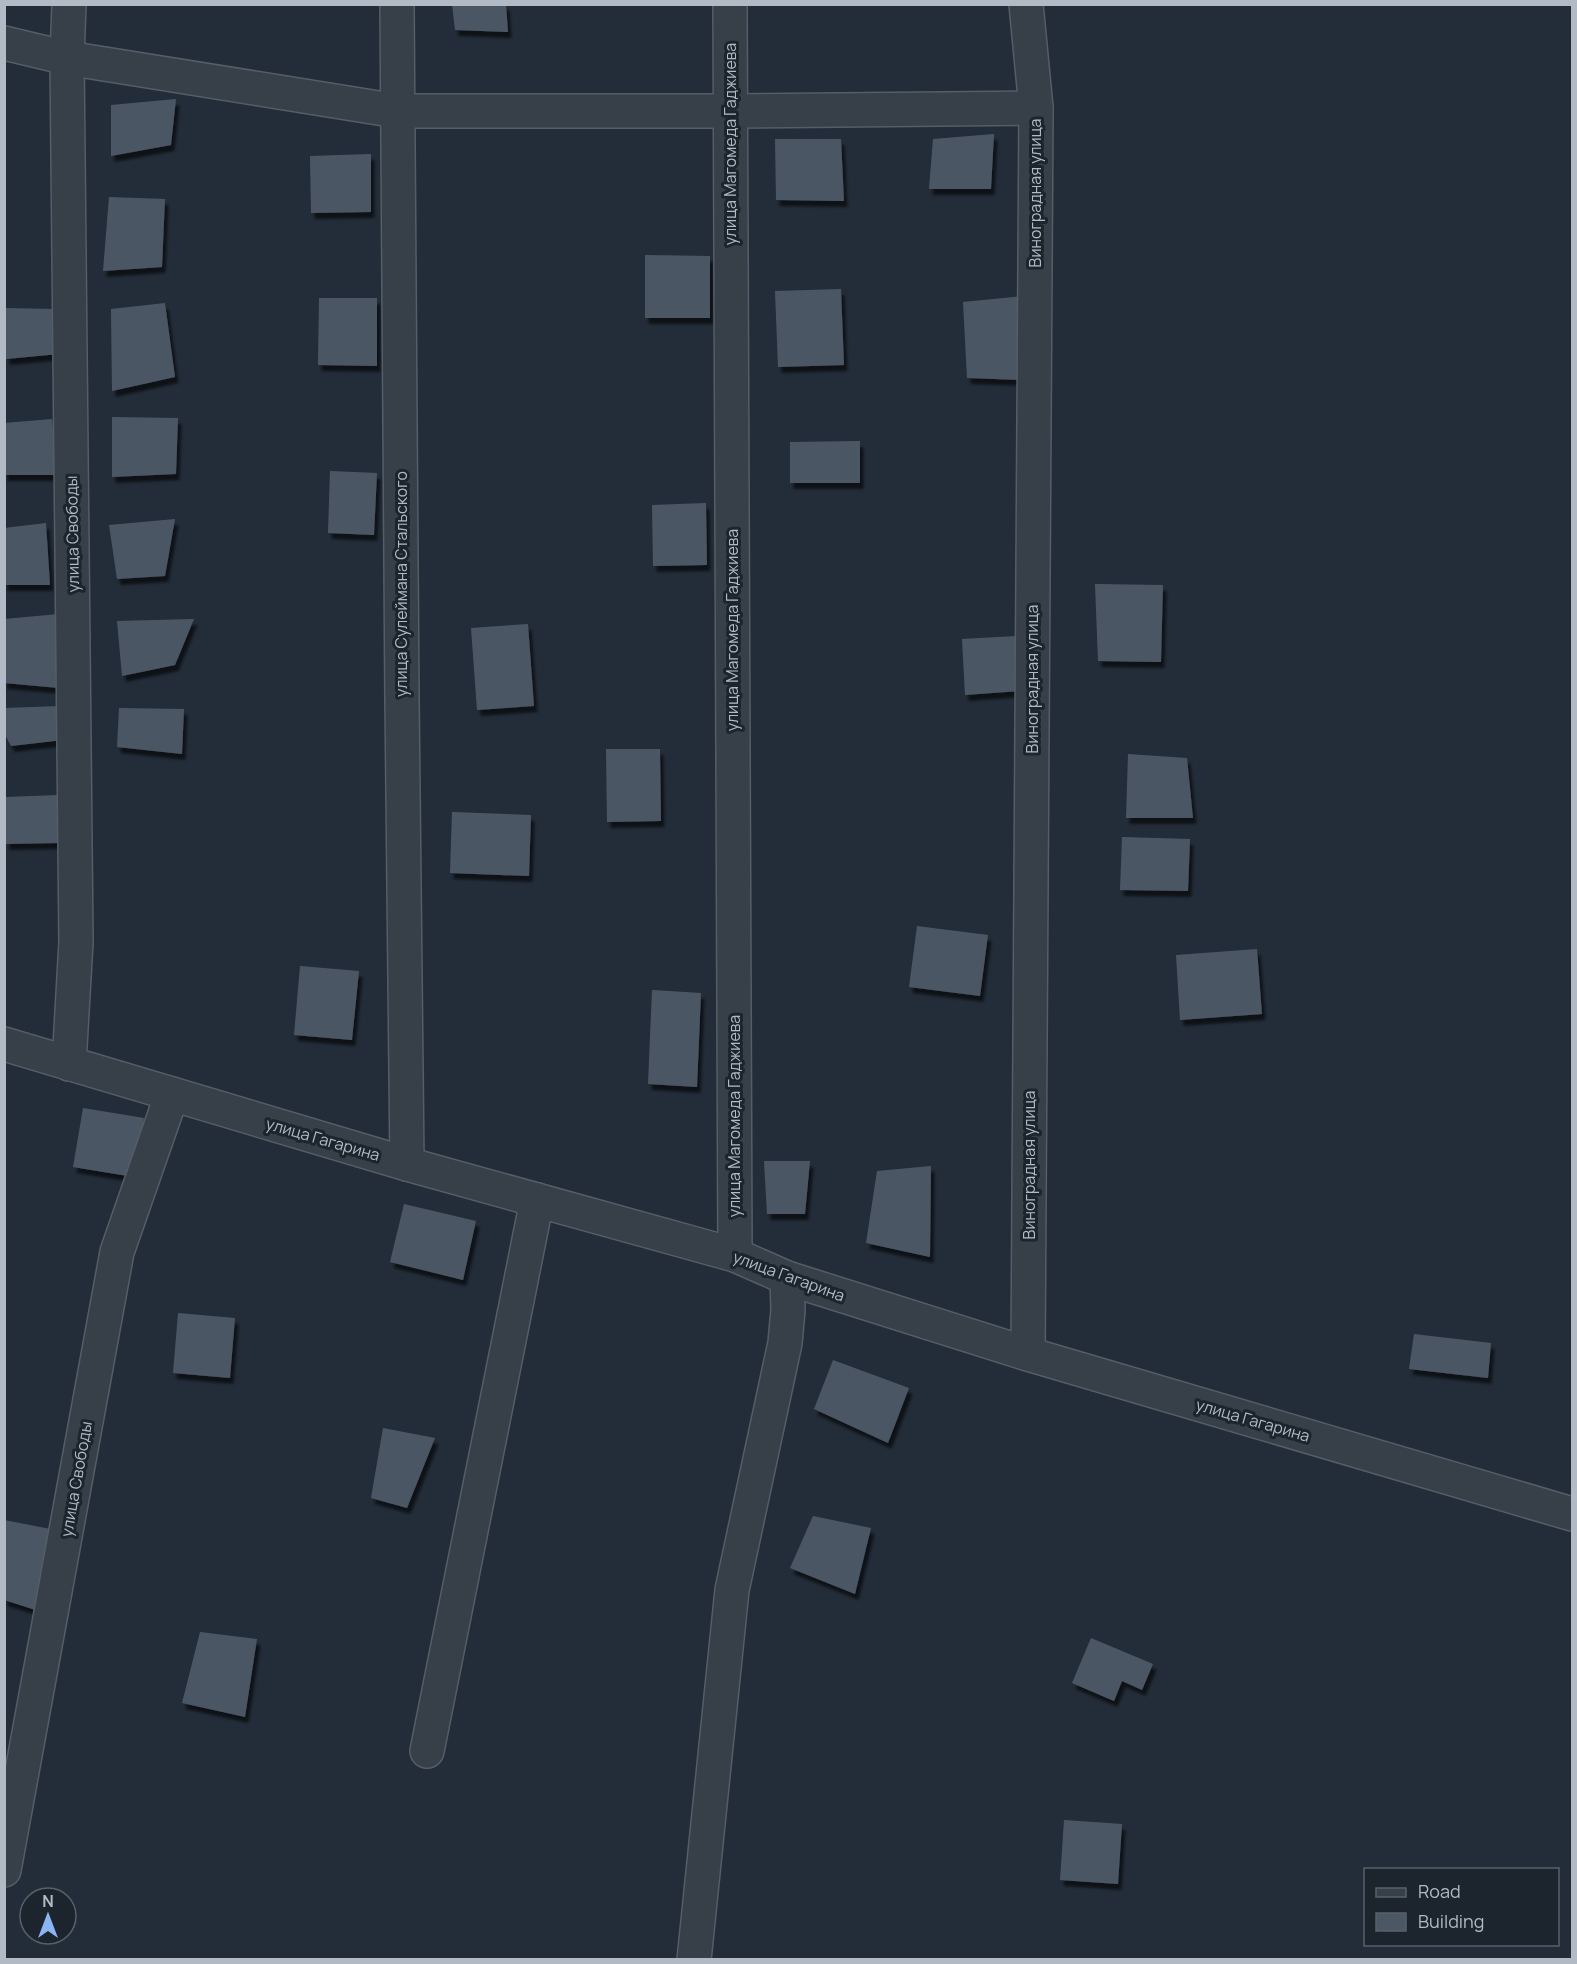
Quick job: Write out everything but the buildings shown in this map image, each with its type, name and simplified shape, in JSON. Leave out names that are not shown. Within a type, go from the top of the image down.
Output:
[{"type":"street","name":"улица Свободы","points":[[69,4],[67,58],[76,930],[69,1064]]},
{"type":"street","name":"улица Сулеймана Стальского","points":[[398,4],[397,111],[407,1164]]},
{"type":"street","name":"улица Магомеда Гаджиева","points":[[730,4],[735,1255]]},
{"type":"street","name":"Виноградная улица","points":[[1026,4],[1036,108],[1028,1354]]},
{"type":"street","points":[[4,44],[67,58],[397,111],[1036,108]]},
{"type":"street","name":"улица Гагарина","points":[[4,1044],[407,1164],[735,1255],[787,1278],[1028,1354],[1572,1514]]},
{"type":"street","name":"улица Свободы","points":[[4,1870],[117,1252],[172,1094]]},
{"type":"street","points":[[427,1751],[537,1200]]},
{"type":"street","points":[[694,1959],[732,1590],[785,1343],[788,1310],[787,1278]]}]
